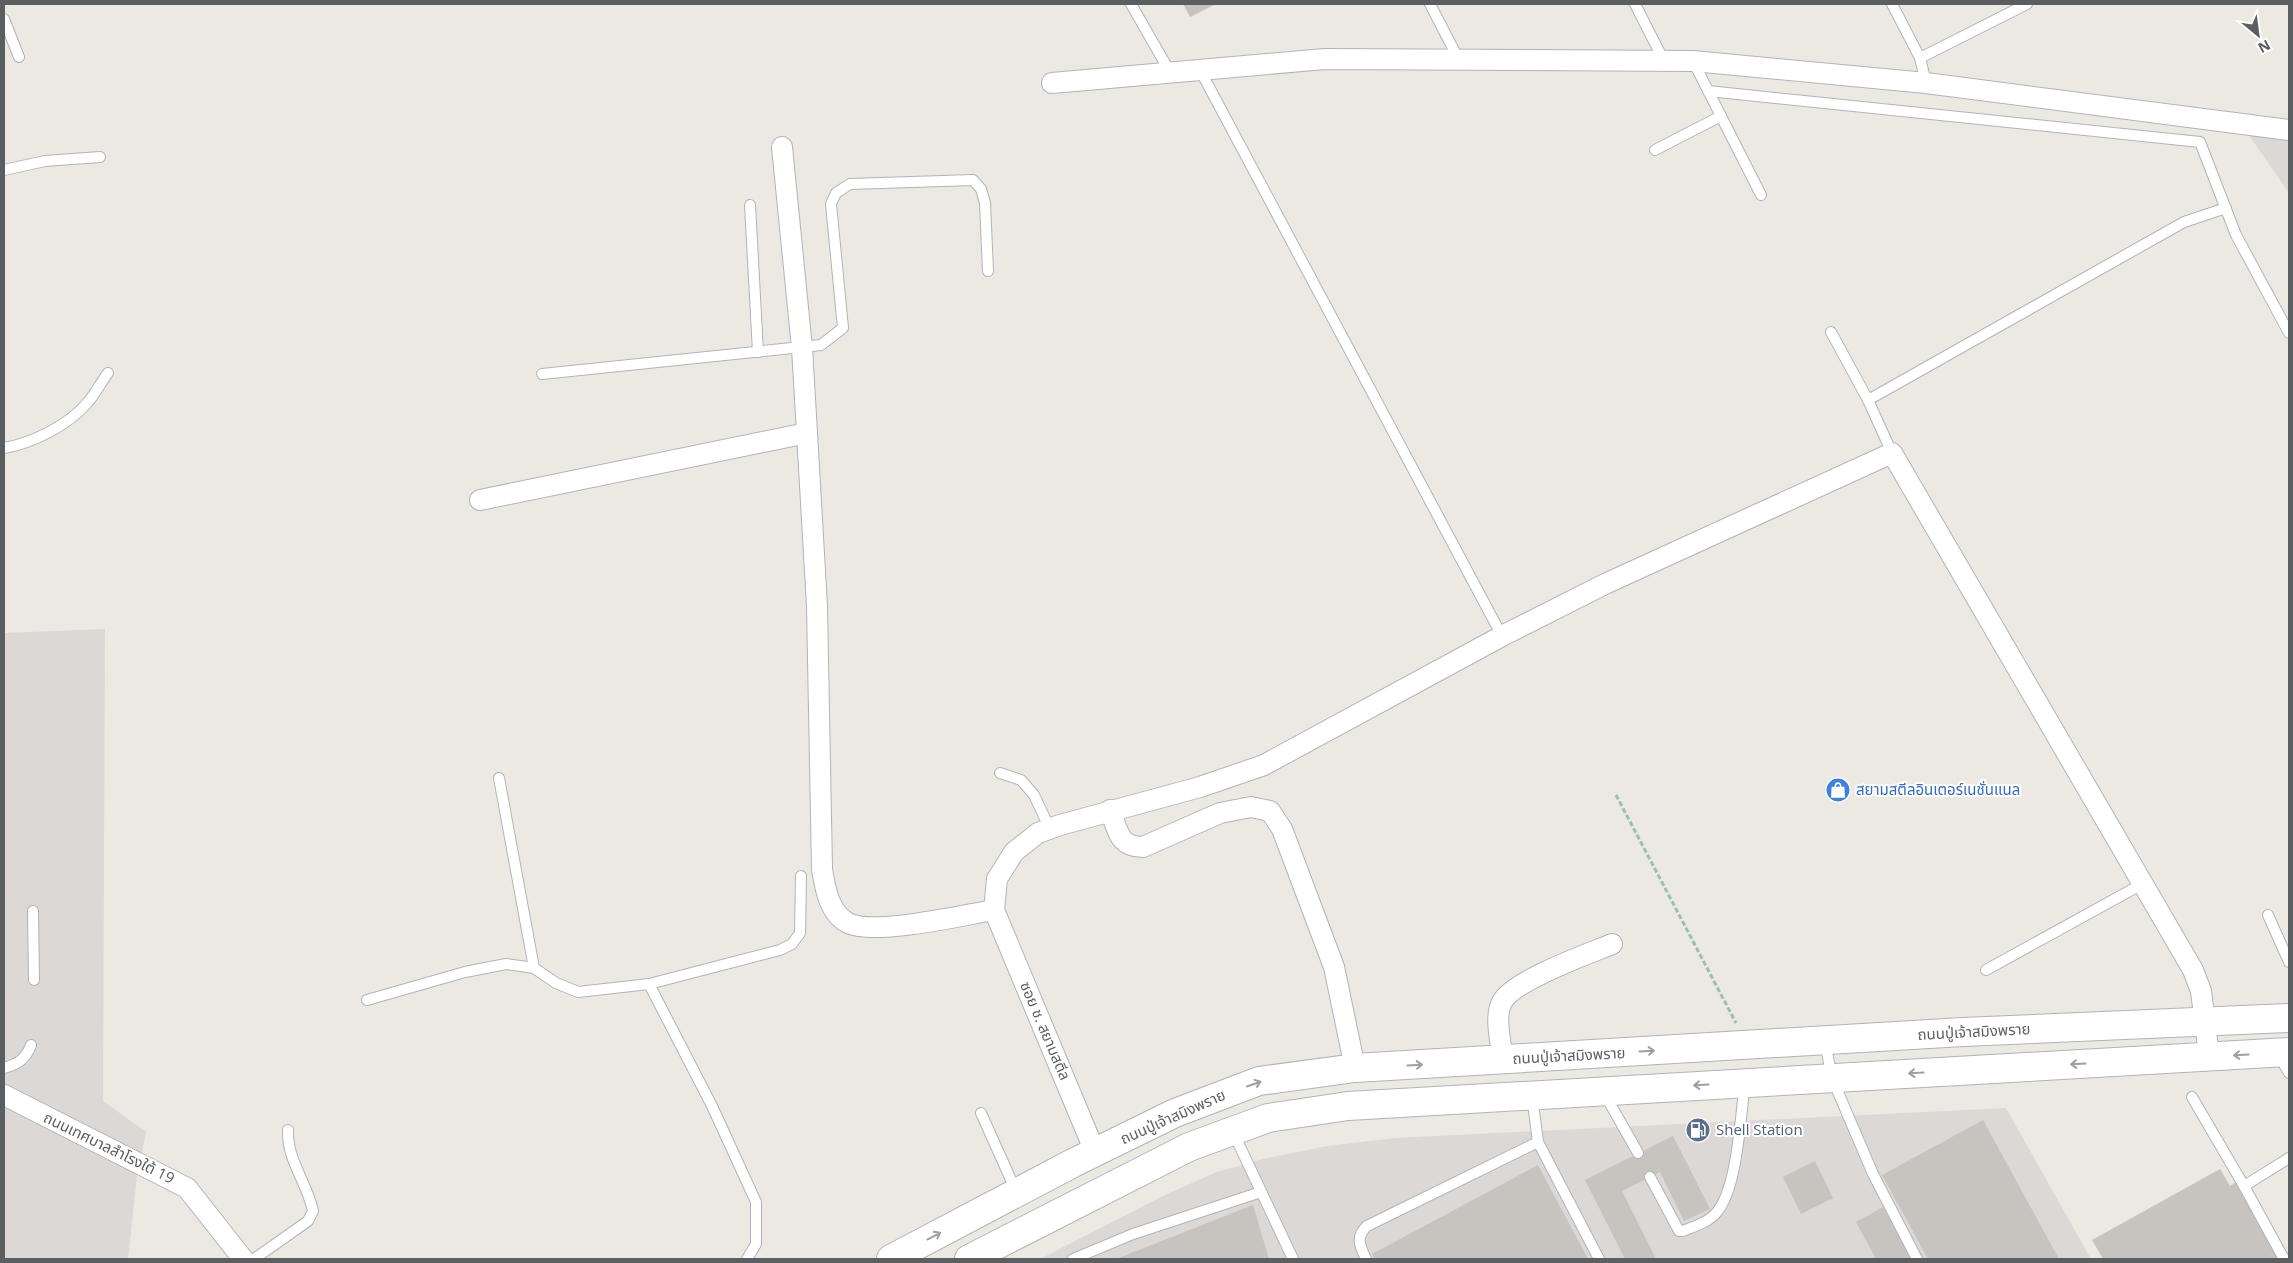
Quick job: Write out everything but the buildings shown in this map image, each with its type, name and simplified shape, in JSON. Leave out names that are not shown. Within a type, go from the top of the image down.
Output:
[{"type":"main road","name":"ถนนปู่เจ้าสมิงพราย","points":[[891,1259],[1017,1192],[1175,1113],[1259,1081],[1355,1068],[2206,1020],[2289,1018]]},
{"type":"main road","points":[[969,1259],[1189,1147],[1268,1118],[1348,1106],[1602,1091],[2209,1056],[2285,1059]]},
{"type":"street","points":[[1052,83],[1325,59],[1693,61],[1926,84],[2289,130]]},
{"type":"street","points":[[782,147],[802,348],[817,606],[822,869],[826,894],[838,914],[848,923],[864,927],[903,925],[994,910],[997,879],[1014,852],[1038,833],[1110,810],[1200,787],[1264,765],[1502,636],[1605,584],[1892,453],[2193,970],[2202,991],[2209,1056]]},
{"type":"street","points":[[480,500],[807,433]]},
{"type":"street","points":[[1110,810],[1120,839],[1131,847],[1143,847],[1220,813],[1251,808],[1270,811],[1282,829],[1334,967],[1355,1068]]},
{"type":"street","name":"ซอย ช. สยามสตีล","points":[[994,910],[1095,1152]]},
{"type":"street","points":[[1503,1060],[1499,1020],[1502,1002],[1512,991],[1541,975],[1612,944]]},
{"type":"street","name":"ถนนเทศบาลสำโรงใต้ 19","points":[[4,1095],[187,1188],[243,1259]]},
{"type":"lane","points":[[1131,4],[1170,72]]},
{"type":"lane","points":[[1430,4],[1460,60]]},
{"type":"lane","points":[[1635,4],[1664,61]]},
{"type":"lane","points":[[1892,4],[1920,58],[1926,84]]},
{"type":"lane","points":[[1920,58],[2027,4]]},
{"type":"lane","points":[[4,19],[19,57]]},
{"type":"lane","points":[[1693,61],[1761,195]]},
{"type":"lane","points":[[1200,70],[1502,636]]},
{"type":"lane","points":[[1708,91],[2200,142],[2236,234],[2289,333]]},
{"type":"lane","points":[[1655,150],[1721,116]]},
{"type":"lane","points":[[4,170],[45,161],[100,158]]},
{"type":"lane","points":[[542,374],[821,345],[843,328],[831,204],[836,193],[850,184],[973,180],[981,189],[985,203],[988,272]]},
{"type":"lane","points":[[750,205],[758,352]]},
{"type":"lane","points":[[1868,400],[2184,222],[2226,208]]},
{"type":"lane","points":[[1831,332],[1868,400],[1892,453]]},
{"type":"lane","points":[[4,448],[22,445],[63,424],[88,402],[108,373]]},
{"type":"lane","points":[[1000,773],[1021,780],[1034,795],[1050,829]]},
{"type":"lane","points":[[499,778],[534,968]]},
{"type":"lane","points":[[367,1000],[473,970],[506,964],[534,968],[556,983],[578,992],[648,984],[780,950],[792,944],[800,933],[801,876]]},
{"type":"lane","points":[[1986,970],[2144,883]]},
{"type":"lane","points":[[33,911],[34,980]]},
{"type":"lane","points":[[2268,914],[2289,962]]},
{"type":"lane","points":[[648,984],[712,1106],[756,1202],[756,1244],[748,1259]]},
{"type":"lane","points":[[1825,1041],[1832,1078],[1873,1174],[1917,1259]]},
{"type":"lane","points":[[4,1068],[20,1063],[28,1054],[31,1045]]},
{"type":"lane","points":[[1650,1177],[1679,1231],[1683,1231],[1713,1216],[1724,1201],[1734,1169],[1745,1083]]},
{"type":"lane","points":[[1602,1091],[1638,1153]]},
{"type":"lane","points":[[1532,1096],[1538,1142],[1599,1259]]},
{"type":"lane","points":[[2192,1097],[2284,1259]]},
{"type":"lane","points":[[981,1113],[1017,1192]]},
{"type":"lane","points":[[254,1259],[308,1221],[313,1211],[309,1193],[295,1167],[288,1146],[288,1130]]},
{"type":"lane","points":[[1233,1131],[1293,1259]]},
{"type":"lane","points":[[1366,1259],[1359,1244],[1360,1232],[1367,1226],[1538,1142]]},
{"type":"lane","points":[[2244,1186],[2289,1158]]},
{"type":"lane","points":[[1073,1259],[1133,1234],[1261,1192]]},
{"type":"path","points":[[1616,795],[1748,1045]]},
{"type":"shaded area","points":[[2246,131],[2289,138],[2289,194],[2287,190]]},
{"type":"shaded area","points":[[105,629],[103,1101],[146,1132],[137,1176],[128,1259],[4,1259],[4,633]]},
{"type":"shaded area","points":[[2006,1108],[2091,1259],[1040,1259],[1167,1194],[1217,1172],[1267,1158],[1327,1146],[1396,1138]]},
{"type":"place","name":"สยามสตีลอินเตอร์เนชั่นแนล","points":[[1838,790]]},
{"type":"place","name":"Shell Station","points":[[1698,1130]]}]
